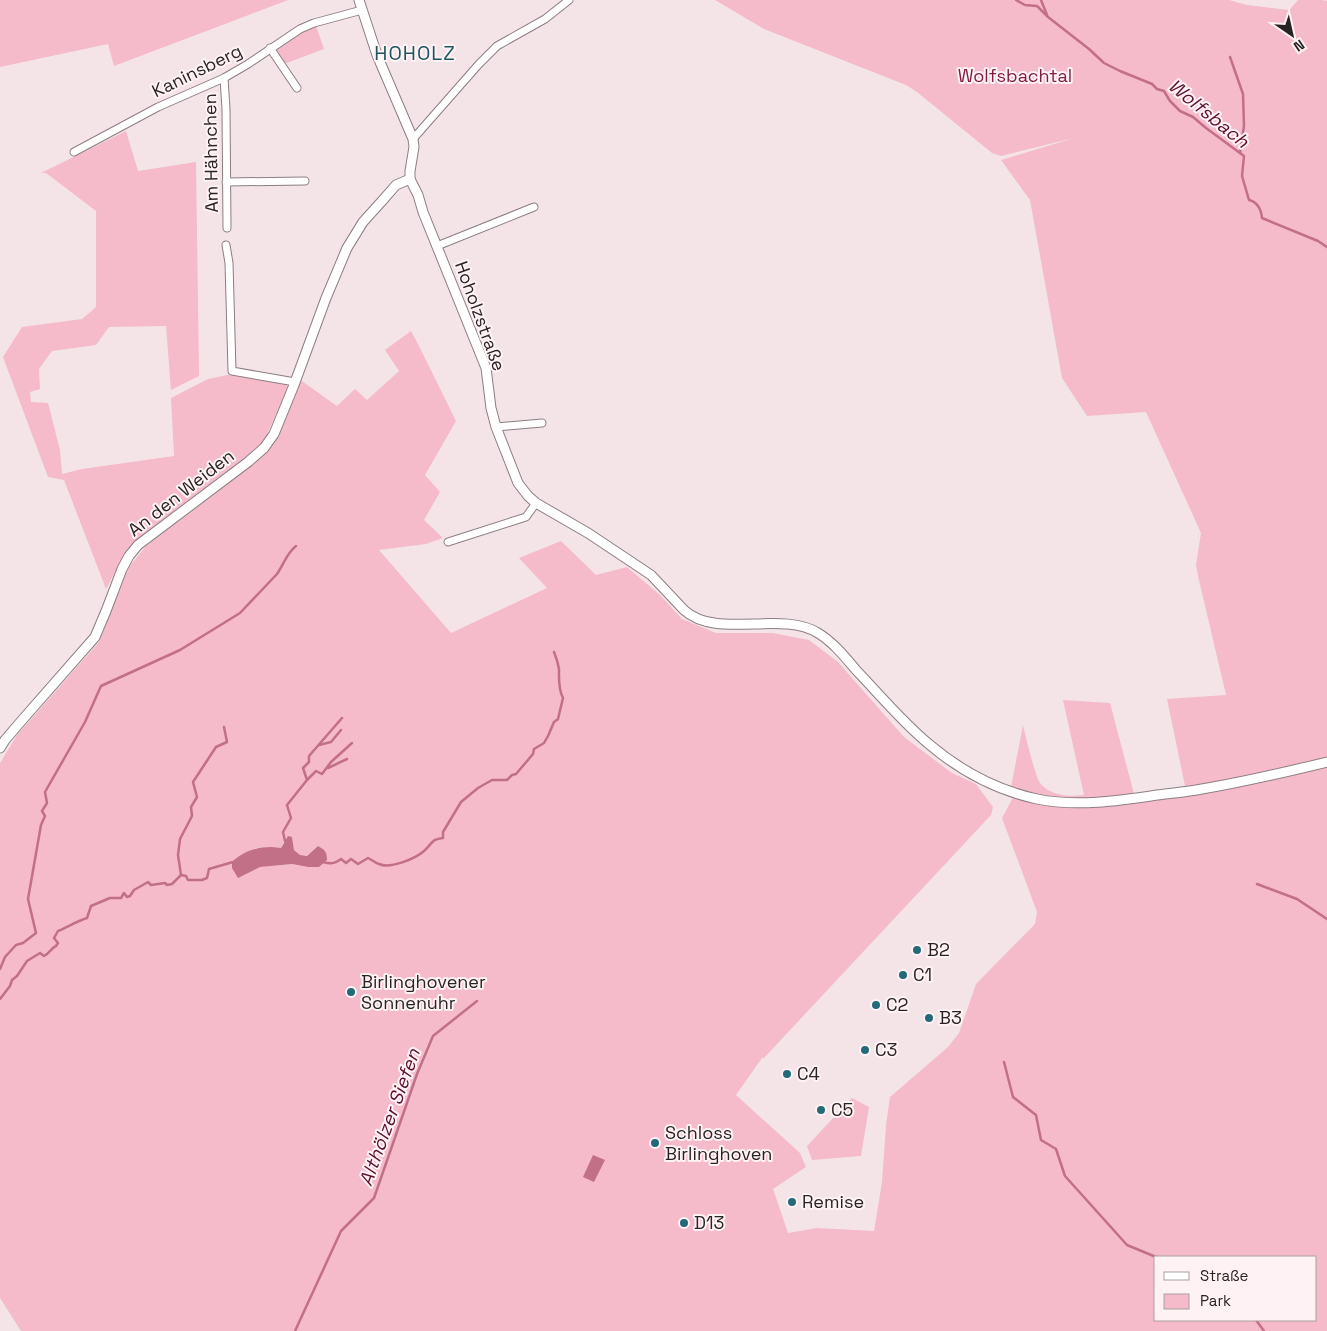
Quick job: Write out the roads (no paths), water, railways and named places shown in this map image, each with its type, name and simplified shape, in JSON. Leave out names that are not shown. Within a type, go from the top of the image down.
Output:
[{"type":"street","points":[[359,0],[377,55],[414,139],[410,179]]},
{"type":"street","points":[[414,139],[497,46],[543,20],[569,0]]},
{"type":"street","name":"Kaninsberg","points":[[74,152],[158,107],[224,78],[300,29],[314,23],[362,10]]},
{"type":"street","points":[[270,48],[297,88]]},
{"type":"street","name":"Am Hähnchen","points":[[224,78],[226,109],[226,228]]},
{"type":"street","name":"Hoholzstraße","points":[[410,179],[486,368],[491,408],[496,427],[518,483],[536,503],[573,524],[651,575],[690,614],[703,621],[728,624],[792,624],[816,632],[830,642],[889,705],[929,744],[966,772],[1007,791],[1038,799],[1073,803],[1122,800],[1202,789],[1327,762]]},
{"type":"street","name":"An den Weiden","points":[[0,748],[95,637],[122,569],[138,545],[264,448],[274,434],[347,248],[362,222],[396,185],[410,179]]},
{"type":"street","points":[[226,182],[305,181]]},
{"type":"street","points":[[437,246],[534,207]]},
{"type":"street","points":[[226,245],[229,263],[232,371],[294,383]]},
{"type":"street","points":[[496,427],[542,423]]},
{"type":"street","points":[[448,542],[526,517],[536,503]]},
{"type":"waterway","name":"Wolfsbach","points":[[1016,0],[1025,5],[1037,6],[1104,63],[1164,91],[1170,101],[1180,111],[1193,117],[1244,156],[1242,176],[1249,200],[1255,202],[1258,206],[1262,218],[1318,241],[1327,247]]},
{"type":"waterway","name":"Wolfsbach","points":[[1041,0],[1047,15]]},
{"type":"waterway","points":[[1230,57],[1243,94],[1244,126],[1240,153]]},
{"type":"waterway","points":[[0,969],[5,957],[16,945],[23,943],[36,933],[28,899],[41,825],[45,816],[42,811],[47,803],[45,792],[85,722],[101,686],[180,650],[240,613],[277,574],[287,556],[296,546]]},
{"type":"waterway","points":[[323,862],[332,863],[341,859],[346,863],[351,859],[358,864],[368,858],[378,864],[389,865],[409,860],[424,851],[434,841],[443,838],[443,832],[461,802],[478,788],[492,780],[507,780],[516,774],[533,754],[534,749],[544,743],[554,722],[558,719],[563,698],[561,695],[559,667],[554,652]]},
{"type":"waterway","points":[[285,841],[283,832],[291,818],[287,805],[307,780],[303,768],[309,762],[309,756],[342,718]]},
{"type":"waterway","points":[[181,875],[178,855],[180,839],[192,816],[191,807],[197,797],[193,782],[216,747],[227,742],[224,727]]},
{"type":"waterway","points":[[319,745],[331,742],[341,730]]},
{"type":"waterway","points":[[307,780],[316,771],[322,774],[331,762],[352,743]]},
{"type":"waterway","points":[[328,768],[347,759]]},
{"type":"waterway","points":[[0,999],[27,961],[40,953],[44,956],[48,953],[58,943],[54,938],[58,931],[87,918],[91,906],[110,898],[121,898],[124,893],[127,897],[130,896],[134,890],[148,882],[151,885],[172,884],[181,875],[186,876],[188,880],[202,880],[207,878],[209,869],[233,862]]},
{"type":"waterway","points":[[1257,884],[1297,899],[1327,919]]},
{"type":"waterway","name":"Althölzer Siefen","points":[[295,1331],[341,1231],[374,1198],[417,1074],[433,1036],[477,1001]]},
{"type":"waterway","points":[[1004,1062],[1013,1097],[1036,1115],[1041,1140],[1056,1149],[1065,1176],[1127,1245],[1154,1256]]},
{"type":"waterway","points":[[1257,1321],[1264,1331]]},
{"type":"place","name":"B2","points":[[917,950]]},
{"type":"place","name":"C1","points":[[903,975]]},
{"type":"place","name":"Birlinghovener Sonnenuhr","points":[[351,992]]},
{"type":"place","name":"C2","points":[[876,1005]]},
{"type":"place","name":"B3","points":[[929,1018]]},
{"type":"place","name":"C3","points":[[865,1050]]},
{"type":"place","name":"C4","points":[[787,1074]]},
{"type":"place","name":"C5","points":[[821,1110]]},
{"type":"place","name":"Schloss Birlinghoven","points":[[655,1143]]},
{"type":"place","name":"Remise","points":[[792,1202]]},
{"type":"place","name":"D13","points":[[684,1223]]},
{"type":"district","name":"HOHOLZ","points":[[415,53]]},
{"type":"park label","name":"Wolfsbachtal","points":[[1015,76]]}]
